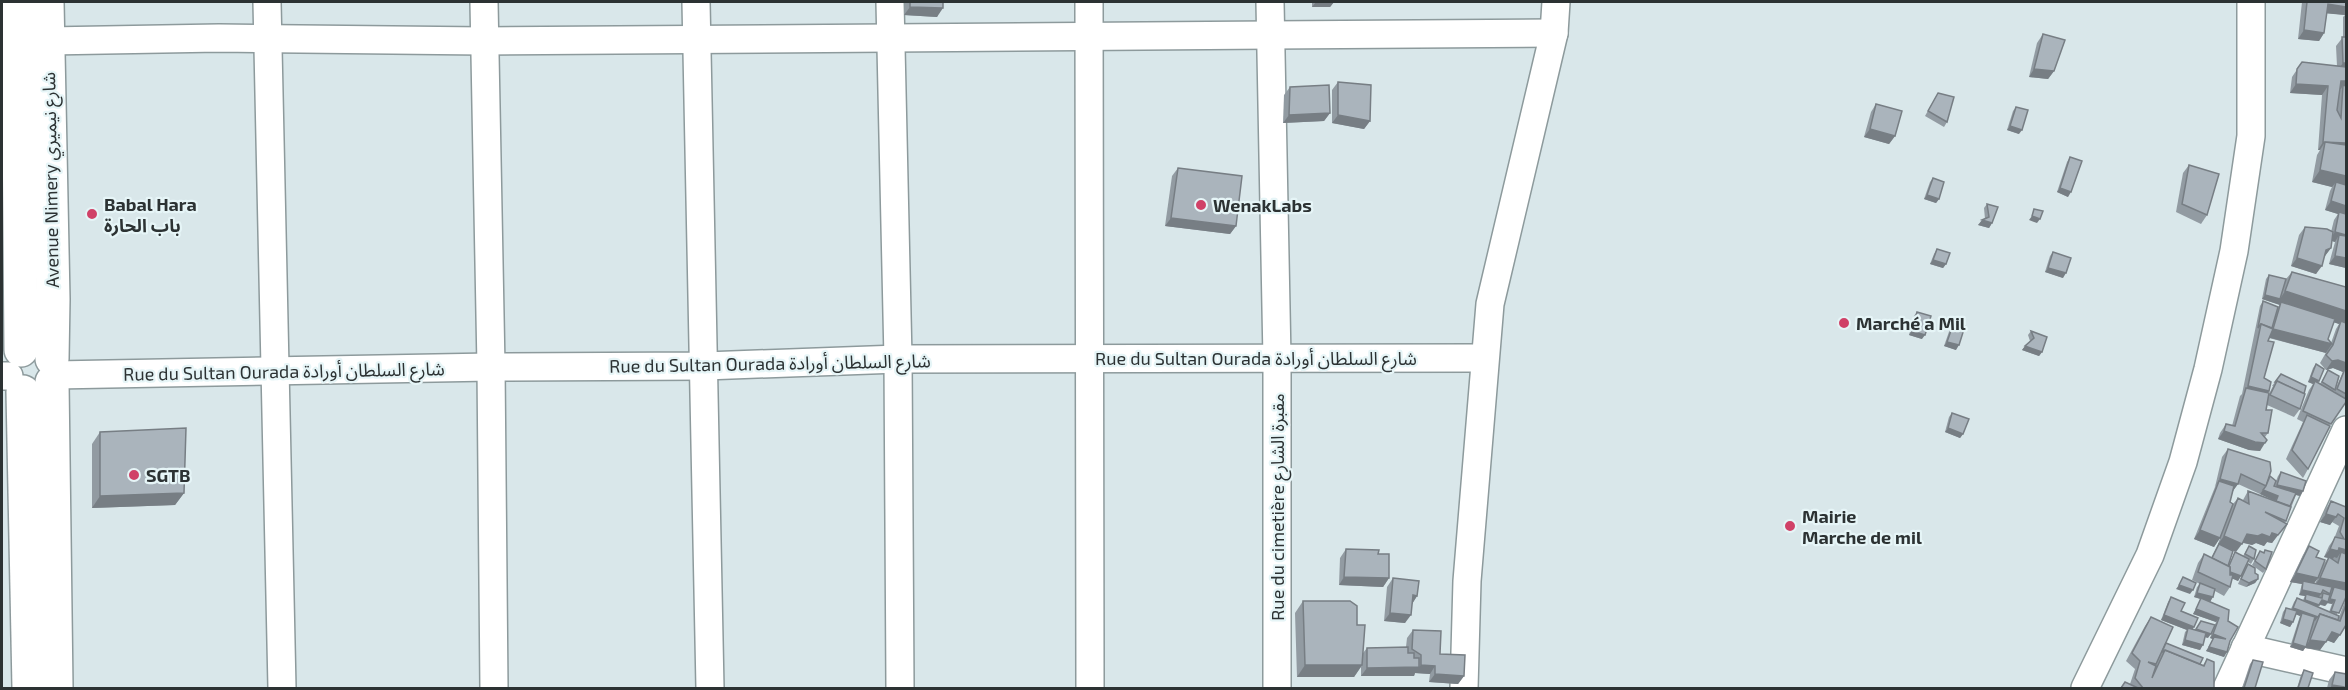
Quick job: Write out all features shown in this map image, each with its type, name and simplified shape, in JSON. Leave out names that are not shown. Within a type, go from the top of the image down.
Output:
[{"type":"main road","name":"Avenue Nimery شارع نيميري","points":[[18,2],[53,299],[31,373],[29,688]]},
{"type":"main road","name":"Avenue Nimery شارع نيميري","points":[[23,42],[47,2]]},
{"type":"main road","name":"Avenue Nimery شارع نيميري","points":[[31,373],[56,688]]},
{"type":"street","points":[[267,2],[282,688]]},
{"type":"street","points":[[484,2],[494,688]]},
{"type":"street","points":[[696,2],[710,688]]},
{"type":"street","points":[[890,2],[898,359],[900,688]]},
{"type":"street","points":[[1089,2],[1090,688]]},
{"type":"street","name":"Rue du cimetière مقبرة الشارع","points":[[1270,2],[1277,358],[1277,688]]},
{"type":"street","points":[[1464,688],[1467,581],[1490,304],[1554,33],[1556,2]]},
{"type":"street","points":[[2085,688],[2150,555],[2183,462],[2208,369],[2234,251],[2251,136],[2251,2]]},
{"type":"street","points":[[23,42],[209,38],[484,41],[1554,33]]},
{"type":"street","name":"Rue du Sultan Ourada شارع السلطان أورادة","points":[[31,373],[705,366],[898,359],[1091,357],[1484,358]]},
{"type":"street","points":[[2227,688],[2245,648],[2325,502],[2346,430]]},
{"type":"street","points":[[2245,648],[2346,671]]},
{"type":"building","points":[[910,2],[943,2],[943,8],[910,7]]},
{"type":"building","points":[[2307,2],[2346,2],[2346,7],[2328,4],[2324,33],[2304,30]]},
{"type":"building","points":[[2043,34],[2065,40],[2054,71],[2034,69]]},
{"type":"building","points":[[2342,37],[2346,37],[2346,63],[2343,63]]},
{"type":"building","points":[[2302,62],[2346,67],[2346,81],[2341,81],[2337,110],[2341,118],[2343,85],[2346,86],[2346,143],[2323,142],[2328,86],[2296,84],[2297,69]]},
{"type":"building","points":[[1338,82],[1371,85],[1370,121],[1338,115]]},
{"type":"building","points":[[1329,85],[1330,113],[1289,115],[1290,87]]},
{"type":"building","points":[[1938,93],[1954,97],[1947,122],[1928,111]]},
{"type":"building","points":[[1876,104],[1902,111],[1895,136],[1870,129]]},
{"type":"building","points":[[2016,107],[2028,110],[2022,130],[2010,126]]},
{"type":"building","points":[[2325,142],[2346,145],[2346,176],[2320,170]]},
{"type":"building","points":[[2070,157],[2082,161],[2071,192],[2060,188]]},
{"type":"building","points":[[2189,165],[2219,174],[2207,215],[2182,204]]},
{"type":"building","name":"WenakLabs","points":[[1178,168],[1242,176],[1236,226],[1171,218]]},
{"type":"building","points":[[1933,178],[1944,182],[1939,199],[1927,195]]},
{"type":"building","points":[[2336,182],[2346,185],[2346,206],[2331,201]]},
{"type":"building","points":[[1987,204],[1998,207],[1992,223],[1982,220],[1989,217]]},
{"type":"building","points":[[2034,209],[2043,211],[2040,219],[2032,216]]},
{"type":"building","points":[[2339,212],[2346,214],[2346,235],[2335,232]]},
{"type":"building","points":[[2305,227],[2327,229],[2333,232],[2331,248],[2326,250],[2322,266],[2297,258]]},
{"type":"building","points":[[2339,235],[2346,236],[2346,258],[2335,256]]},
{"type":"building","points":[[1937,249],[1950,253],[1946,264],[1933,260]]},
{"type":"building","points":[[2053,252],[2071,258],[2066,273],[2048,268]]},
{"type":"building","points":[[2292,272],[2346,287],[2346,311],[2285,291]]},
{"type":"building","points":[[2269,275],[2286,279],[2280,299],[2265,295]]},
{"type":"building","points":[[2263,301],[2278,307],[2272,328],[2261,324],[2258,328]]},
{"type":"building","points":[[2281,302],[2335,319],[2328,339],[2332,344],[2273,329]]},
{"type":"building","points":[[1917,312],[1931,316],[1925,335],[1912,331]]},
{"type":"building","points":[[2341,321],[2346,323],[2346,363],[2338,360],[2332,361],[2326,355],[2333,345]]},
{"type":"building","points":[[1954,322],[1965,326],[1959,345],[1947,342]]},
{"type":"building","points":[[2261,324],[2273,329],[2268,341],[2274,342],[2264,378],[2271,382],[2269,391],[2248,386]]},
{"type":"building","points":[[2031,331],[2047,337],[2042,352],[2025,346],[2034,338]]},
{"type":"building","points":[[2316,364],[2324,369],[2319,381],[2311,377]]},
{"type":"building","points":[[2346,366],[2346,394],[2337,389]]},
{"type":"building","points":[[2328,370],[2339,376],[2335,390],[2322,382]]},
{"type":"building","points":[[2281,374],[2306,386],[2304,394],[2275,382]]},
{"type":"building","points":[[2277,381],[2305,394],[2300,409],[2270,395]]},
{"type":"building","points":[[2315,381],[2346,399],[2331,424],[2303,411]]},
{"type":"building","points":[[2246,388],[2269,393],[2266,410],[2272,410],[2268,433],[2261,433],[2267,440],[2265,443],[2255,442],[2224,431],[2226,424],[2235,426]]},
{"type":"building","points":[[1952,413],[1969,419],[1963,434],[1948,428]]},
{"type":"building","points":[[2307,415],[2330,426],[2308,469],[2292,450]]},
{"type":"building","name":"SGTB","points":[[186,428],[184,493],[100,496],[100,432]]},
{"type":"building","points":[[2228,449],[2270,462],[2271,471],[2266,486],[2241,474],[2238,484],[2220,479]]},
{"type":"building","points":[[2281,472],[2306,481],[2303,491],[2277,485]]},
{"type":"building","points":[[2270,476],[2276,481],[2274,486],[2296,493],[2290,506],[2276,501],[2278,496],[2263,490]]},
{"type":"building","points":[[2219,481],[2234,486],[2230,502],[2233,504],[2220,538],[2200,530]]},
{"type":"building","points":[[2248,491],[2291,507],[2286,521],[2265,512],[2287,524],[2278,535],[2272,533],[2270,537],[2262,534],[2258,536],[2247,534],[2242,544],[2224,536],[2238,498],[2249,504]]},
{"type":"building","points":[[2331,501],[2346,507],[2346,550],[2330,549],[2335,537],[2344,539],[2340,532],[2344,518],[2338,514],[2336,517],[2326,514]]},
{"type":"building","points":[[2219,544],[2233,551],[2228,566],[2212,558]]},
{"type":"building","points":[[2249,546],[2256,550],[2254,559],[2245,554]]},
{"type":"building","points":[[2309,546],[2319,551],[2316,557],[2325,560],[2318,578],[2296,573]]},
{"type":"building","points":[[1346,549],[1379,550],[1378,554],[1389,554],[1389,578],[1344,577]]},
{"type":"building","points":[[2265,550],[2272,552],[2266,569],[2255,561],[2260,551],[2264,553]]},
{"type":"building","points":[[2235,552],[2249,559],[2241,576],[2230,572],[2229,566]]},
{"type":"building","points":[[2341,552],[2346,554],[2346,583],[2320,578],[2329,557],[2338,563]]},
{"type":"building","points":[[2204,554],[2230,567],[2230,575],[2233,575],[2230,587],[2198,572]]},
{"type":"building","points":[[2248,564],[2255,568],[2255,573],[2258,575],[2258,579],[2249,583],[2241,579]]},
{"type":"building","points":[[2183,577],[2196,583],[2193,590],[2179,585]]},
{"type":"building","points":[[1393,578],[1419,581],[1417,596],[1413,595],[1411,615],[1390,613]]},
{"type":"building","points":[[2303,581],[2332,587],[2330,594],[2323,590],[2321,594],[2302,590]]},
{"type":"building","points":[[2200,583],[2215,589],[2213,597],[2197,593]]},
{"type":"building","points":[[2334,587],[2346,590],[2346,597],[2339,613],[2331,611],[2335,600],[2330,599]]},
{"type":"building","points":[[2323,593],[2330,595],[2328,602],[2322,600],[2319,605],[2305,600],[2306,594],[2322,598]]},
{"type":"building","points":[[2171,597],[2185,603],[2181,611],[2198,618],[2194,627],[2164,615]]},
{"type":"building","points":[[2201,598],[2229,610],[2228,621],[2238,627],[2227,652],[2209,647],[2214,637],[2226,639],[2213,634],[2219,618],[2196,609]]},
{"type":"building","points":[[2297,598],[2339,616],[2338,620],[2320,614],[2318,617],[2293,608]]},
{"type":"building","points":[[1303,601],[1350,601],[1357,606],[1357,625],[1365,625],[1362,665],[1305,665]]},
{"type":"building","points":[[2346,605],[2346,625],[2340,635],[2332,632],[2326,642],[2310,640],[2320,614],[2340,621]]},
{"type":"building","points":[[2286,608],[2297,611],[2293,622],[2283,619]]},
{"type":"building","points":[[2302,613],[2315,617],[2306,647],[2293,643]]},
{"type":"building","points":[[2151,617],[2173,627],[2156,664],[2148,662],[2156,666],[2152,678],[2165,650],[2204,666],[2207,659],[2214,662],[2214,688],[2143,688],[2135,678],[2140,661],[2132,653]]},
{"type":"building","points":[[2201,621],[2215,625],[2211,634],[2196,629]]},
{"type":"building","points":[[2188,628],[2206,633],[2203,645],[2185,640]]},
{"type":"building","points":[[1413,630],[1441,631],[1440,654],[1465,655],[1464,676],[1435,674],[1435,666],[1421,665],[1421,655],[1412,649]]},
{"type":"building","points":[[2166,643],[2203,658],[2200,664],[2165,650],[2162,652]]},
{"type":"building","points":[[1408,647],[1408,653],[1414,653],[1414,658],[1419,658],[1419,667],[1367,668],[1367,648]]},
{"type":"building","points":[[2253,660],[2263,662],[2255,688],[2244,688]]},
{"type":"building","points":[[2304,670],[2313,673],[2308,688],[2298,688]]},
{"type":"building","points":[[2335,672],[2346,674],[2346,688],[2332,685]]},
{"type":"building","points":[[2125,682],[2138,688],[2121,688]]},
{"type":"place","name":"WenakLabs","points":[[1201,205]]},
{"type":"place","name":"Babal Hara باب الحارة","points":[[92,214]]},
{"type":"place","name":"Marché a Mil","points":[[1844,323]]},
{"type":"place","name":"SGTB","points":[[134,475]]},
{"type":"place","name":"Mairie Marche de mil","points":[[1790,526]]}]
